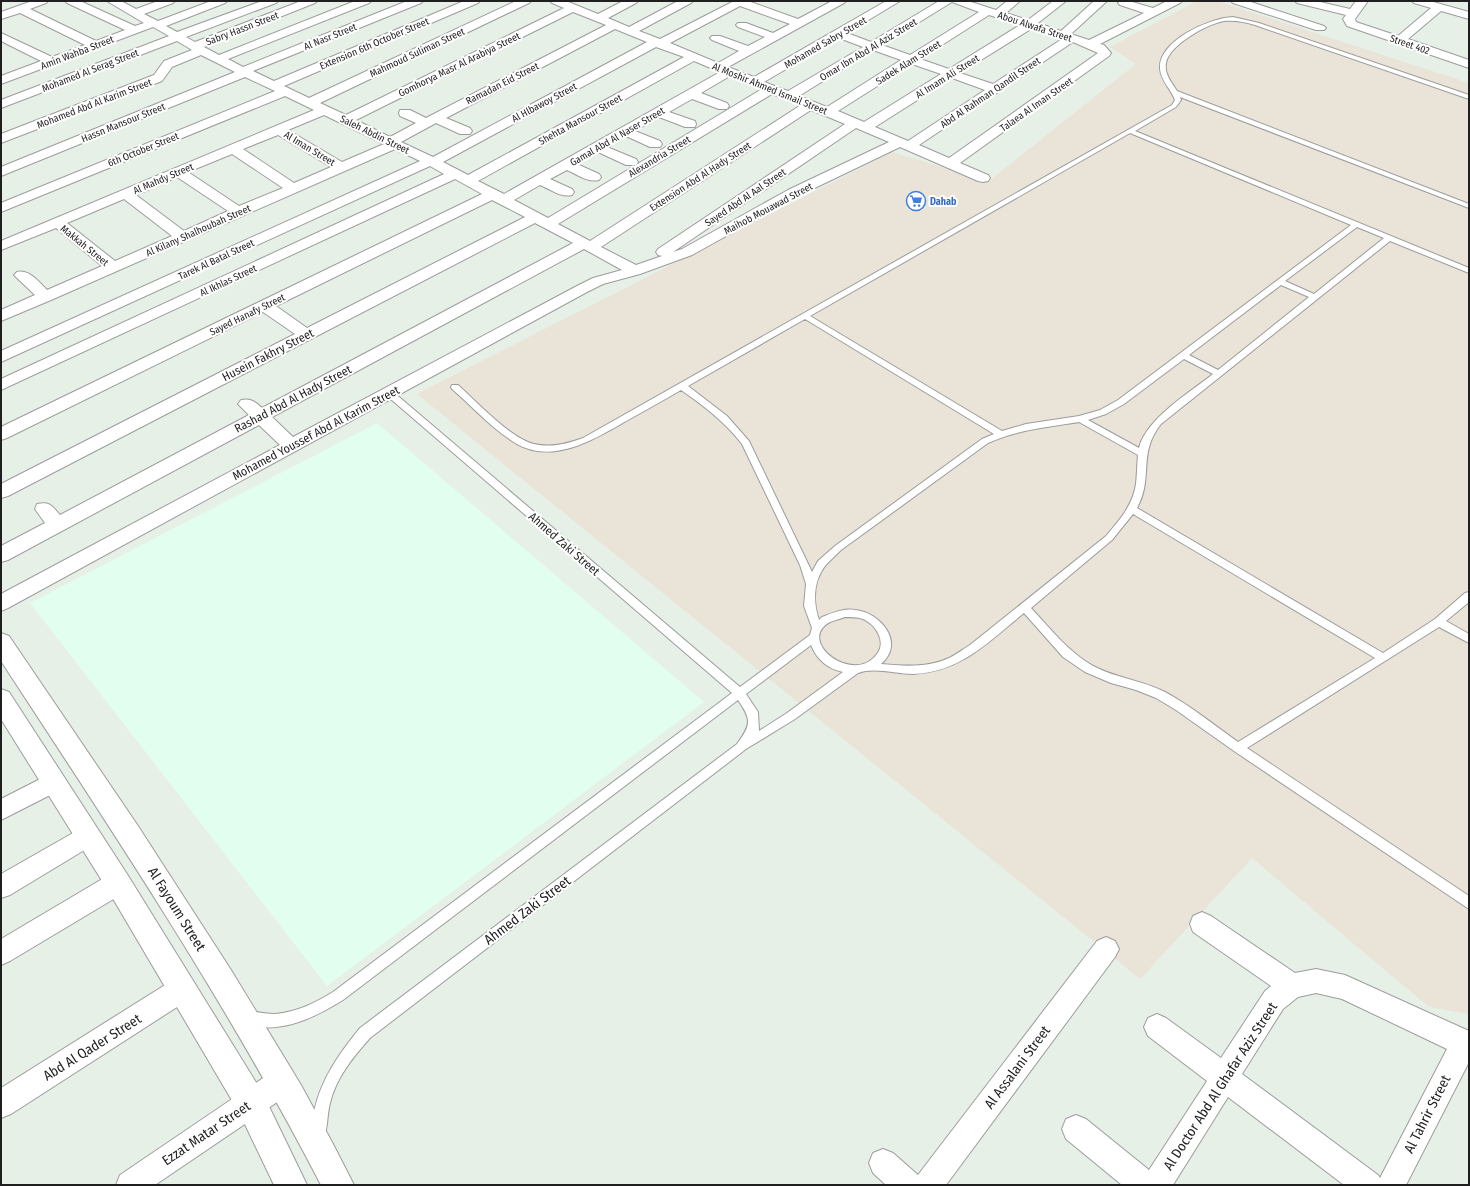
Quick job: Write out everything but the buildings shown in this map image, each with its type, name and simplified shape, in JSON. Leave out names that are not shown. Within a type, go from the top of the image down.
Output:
[{"type":"street","points":[[1,16],[42,1]]},
{"type":"street","points":[[71,1],[135,30]]},
{"type":"street","name":"Saleh Abdin Street","points":[[116,1],[198,48],[462,177],[635,271]]},
{"type":"street","points":[[135,13],[169,1]]},
{"type":"street","name":"Amin Wahba Street","points":[[3,78],[135,30],[221,1]]},
{"type":"street","name":"Mohamed Al Serag Street","points":[[1,104],[272,1]]},
{"type":"street","name":"Sabry Hassn Street","points":[[198,48],[311,1]]},
{"type":"street","points":[[218,58],[365,1]]},
{"type":"street","name":"Al Nasr Street","points":[[241,70],[417,1]]},
{"type":"street","name":"Extension 6th October Street","points":[[279,88],[474,1]]},
{"type":"street","name":"Mahmoud Suliman Street","points":[[309,103],[525,1]]},
{"type":"street","name":"Al Moshir Ahmed Ismail Street","points":[[556,1],[574,5],[598,18],[860,125],[983,178]]},
{"type":"street","points":[[598,18],[632,1]]},
{"type":"street","points":[[629,31],[687,1]]},
{"type":"street","name":"Gamal Abd Al Naser Street","points":[[499,197],[540,180],[691,94],[749,51],[840,1]]},
{"type":"street","name":"Mohamed Sabry Street","points":[[755,82],[894,1]]},
{"type":"street","name":"Omar Ibn Abd Al Aziz Street","points":[[789,96],[947,1]]},
{"type":"street","name":"Sadek Alam Street","points":[[828,112],[912,59],[1014,1]]},
{"type":"street","name":"Al Imam Ali Street","points":[[860,125],[951,73],[1030,24],[1060,1]]},
{"type":"street","name":"Abd Al Rahman Qandil Street","points":[[904,144],[994,89],[1067,36],[1101,1]]},
{"type":"street","points":[[1090,44],[1176,1]]},
{"type":"street","points":[[1240,1],[1320,28]]},
{"type":"street","points":[[1285,16],[1296,1]]},
{"type":"street","name":"Street 402","points":[[1301,1],[1352,19],[1399,41],[1469,64]]},
{"type":"street","points":[[1352,19],[1362,1]]},
{"type":"street","points":[[1418,1],[1469,16]]},
{"type":"street","points":[[740,2],[798,23]]},
{"type":"street","name":"Al Hlbawoy Street","points":[[431,162],[658,43],[740,2]]},
{"type":"street","name":"Abou Alwafa Street","points":[[962,2],[1090,44]]},
{"type":"street","points":[[815,3],[828,8]]},
{"type":"street","points":[[1124,3],[1153,12]]},
{"type":"street","name":"Gomhorya Masr Al Arabiya Street","points":[[346,120],[574,5]]},
{"type":"street","points":[[1399,41],[1439,7]]},
{"type":"street","points":[[20,9],[95,45]]},
{"type":"street","name":"Ramadan Eid Street","points":[[392,143],[431,120],[615,25]]},
{"type":"street","points":[[742,25],[774,37]]},
{"type":"street","points":[[838,34],[874,45],[994,89]]},
{"type":"street","points":[[1,36],[51,61]]},
{"type":"street","points":[[716,38],[749,51]]},
{"type":"street","name":"Talaea Al Iman Street","points":[[950,164],[1104,56],[1104,51],[1090,44]]},
{"type":"street","name":"Mohamed Abd Al Karim Street","points":[[1,139],[158,78],[164,72],[165,66],[198,48]]},
{"type":"street","points":[[1457,60],[1469,51]]},
{"type":"street","name":"Shehta Mansour Street","points":[[462,177],[693,57]]},
{"type":"street","points":[[184,85],[241,70]]},
{"type":"street","name":"Hassn Mansour Street","points":[[1,172],[241,70]]},
{"type":"street","points":[[158,78],[170,84]]},
{"type":"street","name":"6th October Street","points":[[1,208],[279,88]]},
{"type":"street","name":"Alexandria Street","points":[[542,221],[771,89]]},
{"type":"street","points":[[691,94],[723,106]]},
{"type":"street","name":"Extension Abd Al Hady Street","points":[[587,245],[810,105]]},
{"type":"street","name":"Al Mahdy Street","points":[[1,246],[325,110]]},
{"type":"street","points":[[658,112],[690,124]]},
{"type":"street","points":[[405,113],[465,131]]},
{"type":"street","name":"Sayed Abd Al Aal Street","points":[[635,271],[860,125]]},
{"type":"street","name":"Al Iman Street","points":[[279,130],[342,167]]},
{"type":"street","points":[[625,131],[655,144]]},
{"type":"street","name":"Al Kilany Shalhoubah Street","points":[[1,316],[342,167],[392,143]]},
{"type":"street","name":"Maihob Mouawad Street","points":[[635,271],[687,252],[792,193],[904,144]]},
{"type":"street","points":[[597,147],[630,162]]},
{"type":"street","points":[[233,149],[293,188]]},
{"type":"street","name":"Tarek Al Batal Street","points":[[1,357],[431,162]]},
{"type":"street","points":[[567,164],[594,177]]},
{"type":"street","points":[[179,172],[238,212]]},
{"type":"street","name":"Al Ikhlas Street","points":[[1,385],[462,177]]},
{"type":"street","points":[[540,180],[566,192]]},
{"type":"street","points":[[126,194],[183,236]]},
{"type":"street","name":"Sayed Hanafy Street","points":[[1,434],[265,306],[499,197]]},
{"type":"street","name":"Husein Fakhry Street","points":[[1,492],[306,335],[542,221]]},
{"type":"street","name":"Makkah Street","points":[[58,223],[113,267]]},
{"type":"street","name":"Rashad Abd Al Hady Street","points":[[1,555],[261,416],[587,245]]},
{"type":"street","name":"Mohamed Youssef Abd Al Karim Street","points":[[1,603],[598,281],[635,271]]},
{"type":"street","points":[[22,275],[46,296]]},
{"type":"street","points":[[265,306],[306,335]]},
{"type":"street","points":[[247,404],[292,446]]},
{"type":"street","points":[[44,509],[57,526]]},
{"type":"street","name":"Al Fayoum Street","points":[[1,642],[136,844],[244,1016],[319,1147],[338,1185]]},
{"type":"street","points":[[1,699],[118,884],[251,1103],[291,1185]]},
{"type":"street","points":[[1,810],[54,782]]},
{"type":"street","points":[[1,886],[88,836]]},
{"type":"street","points":[[1,953],[118,884]]},
{"type":"street","points":[[1202,924],[1292,986]]},
{"type":"street","name":"Al Assalani Street","points":[[928,1185],[1106,948]]},
{"type":"street","name":"Al Doctor Abd Al Ghafar Aziz Street","points":[[1156,1185],[1274,1000],[1292,986],[1316,981],[1345,987],[1466,1044]]},
{"type":"street","name":"Abd Al Qader Street","points":[[1,1104],[182,989]]},
{"type":"street","points":[[1157,1027],[1368,1185]]},
{"type":"street","name":"Al Tahrir Street","points":[[1390,1185],[1466,1044]]},
{"type":"street","name":"Ezzat Matar Street","points":[[130,1185],[282,1082]]},
{"type":"street","points":[[1076,1129],[1145,1185]]},
{"type":"street","points":[[884,1163],[907,1185]]},
{"type":"lane","points":[[455,387],[514,439],[529,446],[548,449],[568,446],[586,440],[1174,106],[1178,100],[1176,93],[1167,82],[1163,70],[1164,59],[1169,50],[1178,41],[1219,20],[1231,19],[1258,24],[1469,97]]},
{"type":"lane","points":[[1176,93],[1469,206]]},
{"type":"lane","points":[[1130,131],[1469,271]]},
{"type":"lane","points":[[244,1016],[266,1021],[291,1019],[315,1010],[338,996],[740,694],[815,633],[822,621],[832,615],[844,612],[856,613],[868,617],[878,624],[884,633],[886,642],[884,652],[878,660],[868,666],[855,669],[840,667],[826,660],[816,650],[815,633],[809,606],[811,584],[820,564],[838,548],[985,441],[1001,434],[1026,427],[1080,419],[1103,412],[1121,402],[1355,224]]},
{"type":"lane","points":[[868,666],[897,670],[926,669],[952,661],[974,648],[1110,538],[1123,524],[1140,491],[1142,454],[1146,437],[1158,422],[1389,238]]},
{"type":"lane","points":[[1280,282],[1315,297]]},
{"type":"lane","points":[[805,316],[1001,434]]},
{"type":"lane","points":[[1183,355],[1219,374]]},
{"type":"lane","points":[[682,386],[724,416],[746,443],[802,559],[811,584]]},
{"type":"lane","name":"Ahmed Zaki Street","points":[[319,1147],[320,1116],[328,1085],[344,1057],[365,1033],[741,747],[753,731],[753,712],[740,694],[389,393]]},
{"type":"lane","points":[[1080,419],[1142,454]]},
{"type":"lane","points":[[1132,509],[1383,658]]},
{"type":"lane","points":[[1238,748],[1439,622],[1469,596]]},
{"type":"lane","points":[[1024,607],[1067,654],[1089,669],[1115,680],[1138,686],[1160,695],[1180,707],[1238,748],[1469,903]]},
{"type":"lane","points":[[1439,622],[1469,639]]},
{"type":"lane","points":[[741,747],[790,716],[855,669]]},
{"type":"shaded area","points":[[1197,1],[1217,1],[1469,83],[1469,1014],[1429,1007],[1252,858],[1140,979],[417,394],[892,152],[989,181],[1136,64],[1110,47]]},
{"type":"shaded area","points":[[377,423],[704,702],[327,986],[30,603]]},
{"type":"place","name":"Dahab","points":[[916,201]]}]
